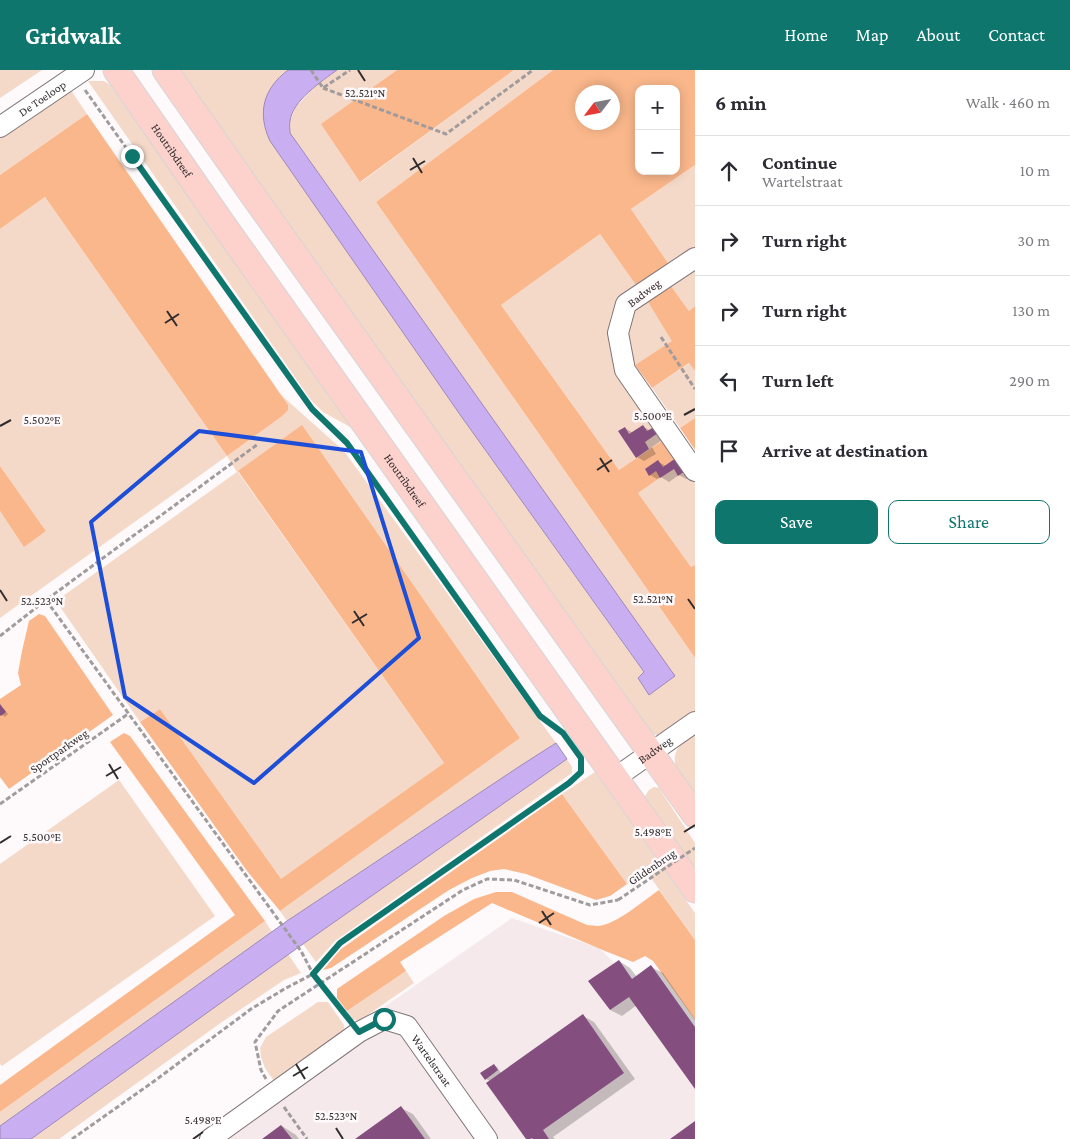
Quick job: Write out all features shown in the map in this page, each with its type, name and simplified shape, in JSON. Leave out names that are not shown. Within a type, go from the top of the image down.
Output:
[{"type":"main road","name":"Houtribdreef","points":[[116,70],[220,220],[695,890]]},
{"type":"main road","points":[[165,70],[254,198],[695,815]]},
{"type":"street","name":"De Toeloop","points":[[0,127],[80,73]]},
{"type":"street","name":"Badweg","points":[[695,258],[626,304],[618,333],[625,370],[695,471]]},
{"type":"street","name":"Badweg","points":[[615,778],[695,722]]},
{"type":"street","name":"Wartelstraat","points":[[210,1139],[359,1032],[384,1019],[407,1026],[487,1139]]},
{"type":"path","points":[[311,70],[322,86],[446,134],[533,70]]},
{"type":"path","points":[[322,86],[350,70]]},
{"type":"path","points":[[80,73],[312,409],[347,443],[540,716],[555,727]]},
{"type":"path","points":[[661,337],[695,389]]},
{"type":"path","points":[[0,636],[258,444]]},
{"type":"path","points":[[46,600],[280,922],[313,974],[359,1032]]},
{"type":"path","name":"Sportparkweg","points":[[0,804],[128,714]]},
{"type":"path","points":[[72,1139],[251,1009],[313,974],[340,943],[569,783],[581,772],[581,758]]},
{"type":"path","name":"Gildenbrug","points":[[321,983],[463,890],[487,879],[514,880],[590,905],[618,900],[695,848]]},
{"type":"path","points":[[307,1139],[274,1093],[261,1070],[254,1042],[278,1011],[321,983]]},
{"type":"highlighted area","points":[[199,431],[361,452],[419,638],[254,783],[125,697],[91,522]]},
{"type":"shaded area","points":[[0,70],[42,70],[0,98]]},
{"type":"shaded area","points":[[180,70],[288,70],[281,75],[270,141],[461,416],[644,673],[638,678],[649,695],[674,676],[290,133],[290,120],[295,108],[316,85],[337,70],[397,70],[322,124],[361,182],[514,70],[553,70],[376,202],[695,658],[695,715],[664,734],[649,734]]},
{"type":"shaded area","points":[[288,70],[337,70],[309,92],[296,106],[290,122],[290,133],[675,676],[649,695],[638,678],[644,672],[461,416],[270,141],[264,121],[263,111],[265,102],[273,85]]},
{"type":"shaded area","points":[[397,70],[514,70],[360,182],[321,124]]},
{"type":"shaded area","points":[[553,70],[695,70],[695,165],[631,209],[670,266],[638,288],[600,234],[501,305],[619,470],[666,438],[683,462],[638,493],[691,567],[695,565],[695,658],[376,202]]},
{"type":"shaded area","points":[[88,81],[104,81],[110,85],[352,428],[323,412],[311,400]]},
{"type":"shaded area","points":[[70,89],[87,114],[0,175],[0,135]]},
{"type":"shaded area","points":[[87,114],[288,405],[288,410],[281,417],[227,456],[45,197],[0,229],[0,175]]},
{"type":"shaded area","points":[[695,165],[695,249],[670,266],[631,209]]},
{"type":"shaded area","points":[[45,197],[227,456],[0,618],[0,511],[24,546],[46,531],[0,466],[0,229]]},
{"type":"shaded area","points":[[600,234],[638,288],[617,304],[611,315],[609,328],[666,438],[619,470],[501,305]]},
{"type":"shaded area","points":[[695,269],[695,306],[689,311],[671,286]]},
{"type":"shaded area","points":[[671,286],[689,311],[695,306],[695,371],[689,363],[652,388],[635,365],[672,341],[648,302]]},
{"type":"shaded area","points":[[648,302],[673,341],[635,365],[628,340],[628,327],[636,311]]},
{"type":"shaded area","points":[[690,363],[695,371],[695,418],[680,428],[652,388]]},
{"type":"shaded area","points":[[280,394],[344,451],[556,743],[287,921],[280,911],[520,738],[302,426],[238,472],[444,763],[281,880],[160,709],[140,722],[56,601],[237,472],[227,456],[281,417],[287,406]]},
{"type":"shaded area","points":[[695,418],[695,450],[680,428]]},
{"type":"shaded area","points":[[302,425],[520,738],[280,911],[247,871],[140,722],[160,709],[281,879],[444,763],[238,471]]},
{"type":"shaded area","points":[[683,462],[695,479],[695,565],[691,567],[638,493]]},
{"type":"shaded area","points":[[0,466],[46,531],[24,547],[0,511]]},
{"type":"shaded area","points":[[39,614],[45,616],[113,715],[9,789],[0,777],[0,699],[21,685],[18,673],[29,621]]},
{"type":"shaded area","points":[[124,733],[130,736],[265,921],[0,1112],[0,1085],[235,915],[110,742]]},
{"type":"shaded area","points":[[695,734],[695,797],[679,774],[675,760],[679,747]]},
{"type":"shaded area","points":[[556,743],[567,759],[303,944],[31,1139],[0,1139],[0,1126],[287,921]]},
{"type":"shaded area","points":[[567,759],[572,767],[572,773],[335,941],[316,962],[303,944]]},
{"type":"shaded area","points":[[595,772],[695,913],[695,940],[646,871],[627,884],[562,794]]},
{"type":"shaded area","points":[[119,780],[215,916],[2,1066],[0,1064],[0,864]]},
{"type":"shaded area","points":[[654,787],[659,788],[695,843],[695,869],[646,799],[645,796],[649,790]]},
{"type":"shaded area","points":[[562,794],[627,884],[610,896],[596,900],[526,874],[504,869],[490,871],[449,890],[331,968],[323,970],[341,949]]},
{"type":"shaded area","points":[[659,890],[695,940],[695,1020],[653,961],[645,956],[633,962],[492,903],[400,962],[406,971],[347,1011],[337,998],[337,989],[444,916],[474,899],[496,892],[512,892],[587,925],[598,926],[605,925],[621,917]]},
{"type":"shaded area","points":[[512,918],[599,948],[695,1041],[695,1139],[195,1139]]},
{"type":"shaded area","points":[[265,921],[272,932],[0,1126],[0,1112]]},
{"type":"shaded area","points":[[288,954],[301,973],[284,980],[222,1022],[59,1139],[31,1139]]},
{"type":"shaded area","points":[[406,971],[414,983],[359,1021],[352,1019],[347,1011]]},
{"type":"shaded area","points":[[318,1002],[328,1002],[344,1025],[344,1031],[274,1081],[265,1068],[261,1057],[260,1048],[266,1037]]},
{"type":"building","points":[[643,425],[647,431],[654,427],[658,433],[645,442],[649,449],[636,458],[618,431],[625,427],[629,434]]},
{"type":"building","points":[[676,458],[685,471],[678,476],[674,469],[660,478],[656,471],[649,476],[645,469],[658,460],[663,467]]},
{"type":"building","points":[[0,704],[6,712],[1,716],[0,715]]},
{"type":"building","points":[[619,960],[632,979],[651,965],[695,1027],[695,1089],[629,997],[610,1010],[588,981]]},
{"type":"building","points":[[583,1014],[624,1073],[543,1130],[549,1139],[526,1139],[486,1083]]},
{"type":"building","points":[[494,1064],[498,1070],[485,1080],[480,1073]]},
{"type":"building","points":[[401,1106],[425,1139],[355,1139]]},
{"type":"building","points":[[695,1121],[695,1139],[670,1139]]},
{"type":"building","points":[[281,1125],[292,1139],[262,1139]]},
{"type":"route","points":[[132,156],[312,409],[347,443],[540,716],[563,733],[581,758],[581,772],[569,783],[340,943],[313,974],[359,1032],[384,1019]]}]
